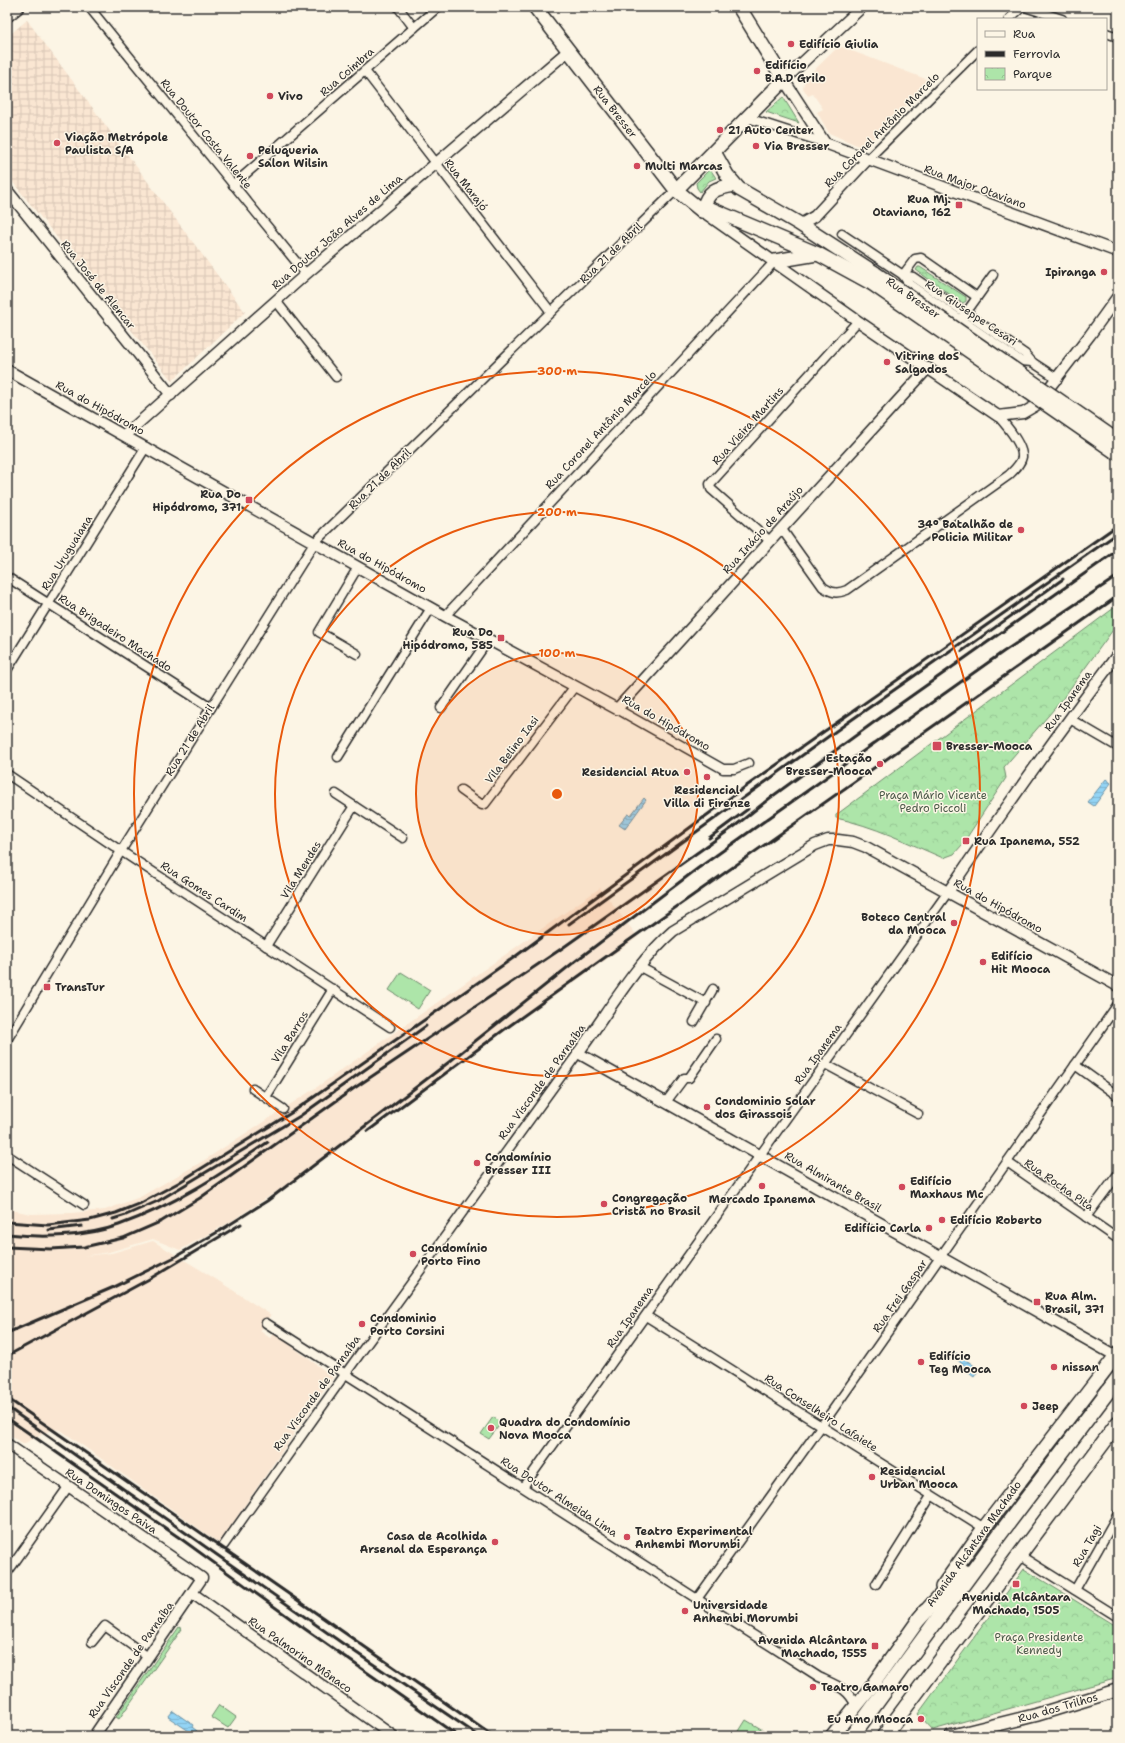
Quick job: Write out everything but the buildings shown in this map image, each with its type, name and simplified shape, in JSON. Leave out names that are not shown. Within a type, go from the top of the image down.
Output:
[{"type":"highway","name":"Avenida Alcântara Machado","points":[[852,1736],[1000,1534],[1118,1378]]},
{"type":"highway","points":[[884,1736],[1118,1423]]},
{"type":"highway","points":[[919,1619],[975,1558],[1000,1534]]},
{"type":"main road","points":[[7,15],[17,7]]},
{"type":"main road","name":"Rua Bresser","points":[[535,7],[676,190],[702,211],[711,210],[873,278],[1118,440]]},
{"type":"main road","points":[[739,7],[784,80]]},
{"type":"main road","name":"Rua 21 de Abril","points":[[676,190],[784,80]]},
{"type":"main road","name":"Rua Bresser","points":[[714,152],[735,185],[752,197],[813,232],[873,278],[1118,454]]},
{"type":"main road","points":[[702,211],[707,198],[712,192],[722,187],[735,185]]},
{"type":"main road","points":[[775,261],[818,254]]},
{"type":"main road","name":"Avenida Alcântara Machado","points":[[832,1736],[856,1706],[984,1528],[1117,1355]]},
{"type":"main road","name":"Rua dos Trilhos","points":[[951,1736],[1036,1715],[1118,1690]]},
{"type":"street","name":"Rua Doutor Costa Valente","points":[[89,7],[306,274]]},
{"type":"street","points":[[398,7],[414,28]]},
{"type":"street","name":"Rua Coimbra","points":[[233,185],[438,7]]},
{"type":"street","name":"Rua 21 de Abril","points":[[784,80],[862,7]]},
{"type":"street","points":[[1010,18],[1022,7]]},
{"type":"street","points":[[1025,7],[1046,10],[1060,18]]},
{"type":"street","points":[[1107,33],[1118,37]]},
{"type":"street","name":"Rua Doutor João Alves de Lima","points":[[125,435],[306,274],[568,51]]},
{"type":"street","name":"Rua Coronel Antônio Marcelo","points":[[800,224],[815,216],[867,160],[977,51]]},
{"type":"street","name":"Rua Marajó","points":[[365,71],[551,312]]},
{"type":"street","points":[[784,80],[825,143]]},
{"type":"street","name":"Rua Major Otaviano","points":[[748,118],[825,143],[867,160],[1118,252]]},
{"type":"street","name":"Rua José de Alencar","points":[[7,190],[170,395]]},
{"type":"street","name":"Rua 21 de Abril","points":[[7,1040],[121,852],[315,542],[676,190]]},
{"type":"street","name":"Rua Bresser","points":[[702,211],[775,261],[858,321],[998,416]]},
{"type":"street","points":[[813,232],[815,216]]},
{"type":"street","name":"Rua Giuseppe Cesari","points":[[842,234],[903,275],[913,278],[963,316],[1025,354],[1032,362],[1058,379]]},
{"type":"street","points":[[903,275],[915,259],[921,258],[977,297]]},
{"type":"street","name":"Rua Coronel Antônio Marcelo","points":[[445,616],[775,261]]},
{"type":"street","points":[[963,316],[993,275]]},
{"type":"street","points":[[998,416],[1014,415],[1030,410],[1040,401],[1058,379],[1118,296]]},
{"type":"street","points":[[276,301],[336,377]]},
{"type":"street","name":"Rua Vieira Martins","points":[[770,541],[712,489],[710,484],[858,321]]},
{"type":"street","name":"Rua Inácio de Araújo","points":[[617,709],[928,368]]},
{"type":"street","name":"Rua do Hipódromo","points":[[7,370],[445,616],[617,709],[723,769],[734,769],[749,763]]},
{"type":"street","points":[[781,528],[823,587],[830,592],[835,593],[847,590],[1009,475],[1016,468],[1022,457],[1020,448],[998,416]]},
{"type":"street","name":"Rua Uruguaiana","points":[[7,670],[146,447]]},
{"type":"street","points":[[357,654],[319,632],[358,567]]},
{"type":"street","name":"Rua Brigadeiro Machado","points":[[7,577],[211,708]]},
{"type":"street","points":[[338,757],[431,608]]},
{"type":"street","points":[[441,708],[489,639]]},
{"type":"street","name":"Rua Ipanema","points":[[523,1487],[948,892],[977,848],[1118,654]]},
{"type":"street","name":"Vila Belino Iasi","points":[[461,790],[482,805],[485,804],[575,686]]},
{"type":"street","points":[[1070,719],[1118,747]]},
{"type":"street","name":"Rua Gomes Cardim","points":[[7,774],[121,852],[390,1027]]},
{"type":"street","points":[[336,794],[403,838]]},
{"type":"street","name":"Vila Mendes","points":[[266,946],[354,806]]},
{"type":"street","name":"Rua Visconde de Parnaíba","points":[[224,1545],[346,1373],[640,967],[663,940],[673,931],[815,845],[828,840],[838,840],[853,842],[866,847]]},
{"type":"street","name":"Rua do Hipódromo","points":[[866,847],[1118,986]]},
{"type":"street","points":[[640,967],[706,1003]]},
{"type":"street","name":"Vila Barros","points":[[266,1097],[333,989]]},
{"type":"street","points":[[694,1022],[713,989]]},
{"type":"street","name":"Rua Frei Gaspar","points":[[698,1599],[1118,1004]]},
{"type":"street","points":[[666,1102],[684,1078],[689,1078],[716,1039]]},
{"type":"street","name":"Rua Almirante Brasil","points":[[578,1053],[1117,1355]]},
{"type":"street","points":[[825,1064],[918,1114]]},
{"type":"street","points":[[1075,1065],[1118,1096]]},
{"type":"street","points":[[253,1089],[283,1109]]},
{"type":"street","points":[[7,1155],[84,1205]]},
{"type":"street","name":"Rua Rocha Pita","points":[[1007,1162],[1118,1239]]},
{"type":"street","points":[[1086,1217],[1118,1174]]},
{"type":"street","name":"Rua Conselheiro Lafaiete","points":[[646,1316],[984,1528]]},
{"type":"street","name":"Rua Doutor Almeida Lima","points":[[266,1323],[819,1676],[849,1693],[856,1706]]},
{"type":"street","name":"Rua Domingos Paiva","points":[[7,1444],[202,1578]]},
{"type":"street","points":[[7,1573],[68,1487]]},
{"type":"street","points":[[876,1584],[931,1496]]},
{"type":"street","name":"Rua Tagi","points":[[1075,1590],[1118,1514]]},
{"type":"street","points":[[1019,1555],[1118,1617]]},
{"type":"street","name":"Rua Visconde de Parnaíba","points":[[94,1736],[202,1578]]},
{"type":"street","name":"Rua Palmorino Mônaco","points":[[192,1593],[393,1736]]},
{"type":"street","points":[[92,1642],[104,1626],[148,1657]]},
{"type":"shaded area","points":[[27,20],[245,312],[172,381],[7,175],[7,37]]},
{"type":"shaded area","points":[[839,46],[931,81],[867,145],[861,147],[829,133],[817,112],[823,109],[813,94],[808,96],[803,88],[805,79]]},
{"type":"shaded area","points":[[600,888],[638,937],[276,1192],[230,1222],[180,1250],[153,1239],[109,1252],[84,1256],[112,1253],[153,1241],[271,1315],[260,1331],[270,1338],[274,1333],[333,1377],[219,1543],[61,1430],[53,1429],[23,1444],[7,1433],[7,1209],[31,1214],[105,1210],[140,1197],[203,1161],[317,1087]]},
{"type":"green space","points":[[783,97],[799,123],[766,112]]},
{"type":"green space","points":[[710,169],[716,178],[709,181],[700,192],[696,183]]},
{"type":"green space","points":[[918,267],[966,297],[966,301],[963,303],[959,301],[916,270]]},
{"type":"green space","name":"Praça Mário Vicente Pedro Piccoli","points":[[1118,605],[1118,623],[1061,701],[1004,767],[1006,778],[962,845],[954,854],[943,858],[877,830],[836,818],[836,815]]},
{"type":"green space","points":[[401,972],[430,990],[418,1009],[389,990]]},
{"type":"green space","name":"Quadra do Condomínio Nova Mooca","points":[[493,1417],[501,1423],[489,1439],[481,1434]]},
{"type":"green space","name":"Praça Presidente Kennedy","points":[[1024,1569],[1118,1627],[1118,1678],[933,1730],[918,1714]]},
{"type":"green space","points":[[179,1627],[182,1629],[119,1719],[116,1717]]},
{"type":"green space","points":[[219,1705],[236,1717],[228,1728],[211,1717]]},
{"type":"green space","points":[[746,1720],[773,1736],[736,1736]]},
{"type":"water","points":[[1106,779],[1111,783],[1094,806],[1088,802]]},
{"type":"water","points":[[644,798],[646,800],[625,829],[619,825],[628,814],[631,815]]},
{"type":"water","points":[[956,1353],[979,1369],[974,1377],[966,1371],[968,1368],[953,1357]]},
{"type":"water","points":[[173,1711],[193,1725],[192,1727],[197,1731],[195,1735],[168,1717]]},
{"type":"railway","points":[[7,1222],[48,1225],[90,1220],[116,1213],[141,1203],[178,1183],[291,1113],[516,956],[745,787],[1118,525]]},
{"type":"railway","points":[[569,924],[847,723],[1118,533]]},
{"type":"railway","points":[[7,1247],[51,1249],[84,1247],[123,1238],[162,1221],[200,1198],[353,1089],[561,949],[735,826],[770,798],[873,723],[1118,550]]},
{"type":"railway","points":[[7,1333],[114,1287],[175,1257],[267,1201],[449,1062],[573,963],[697,869],[1003,652],[1118,576]]},
{"type":"railway","points":[[962,651],[1063,579]]},
{"type":"railway","points":[[368,1131],[505,1029],[621,946],[1118,596]]},
{"type":"railway","points":[[709,838],[748,809]]},
{"type":"railway","points":[[113,1219],[158,1201],[300,1116],[426,1026]]},
{"type":"railway","points":[[7,1234],[63,1236],[92,1232],[119,1225],[158,1209],[177,1199],[232,1166],[268,1142]]},
{"type":"railway","points":[[7,1356],[151,1278],[241,1224]]},
{"type":"railway","points":[[49,1230],[82,1226]]},
{"type":"railway","points":[[7,1398],[493,1736]]},
{"type":"railway","points":[[7,1407],[342,1643],[479,1736]]},
{"type":"railway","points":[[7,1418],[184,1541],[305,1629],[458,1736]]},
{"type":"place","name":"Edifício Giulia","points":[[791,44]]},
{"type":"place","name":"Edifício B.A.D Grilo","points":[[757,71]]},
{"type":"place","name":"Vivo","points":[[270,96]]},
{"type":"place","name":"21 Auto Center","points":[[720,130]]},
{"type":"place","name":"Viação Metrópole Paulista S/A","points":[[57,143]]},
{"type":"place","name":"Via Bresser","points":[[756,146]]},
{"type":"place","name":"Peluqueria Salon Wilsin","points":[[250,156]]},
{"type":"place","name":"Multi Marcas","points":[[637,166]]},
{"type":"place","name":"Rua Mj. Otaviano, 162","points":[[959,205]]},
{"type":"place","name":"Ipiranga","points":[[1104,272]]},
{"type":"place","name":"Vitrine doS Salgados","points":[[887,362]]},
{"type":"place","name":"Rua Do Hipódromo, 371","points":[[249,500]]},
{"type":"place","name":"34º Batalhão de Policia Militar","points":[[1021,530]]},
{"type":"place","name":"Rua Do Hipódromo, 585","points":[[501,638]]},
{"type":"place","name":"Bresser-Mooca","points":[[937,746]]},
{"type":"place","name":"Estação Bresser-Mooca","points":[[880,764]]},
{"type":"place","name":"Residencial Atua","points":[[687,772]]},
{"type":"place","name":"Residencial Villa di Firenze","points":[[707,777]]},
{"type":"place","name":"Rua Ipanema, 552","points":[[966,841]]},
{"type":"place","name":"Boteco Central da Mooca","points":[[954,923]]},
{"type":"place","name":"Edifício Hit Mooca","points":[[983,962]]},
{"type":"place","name":"TransTur","points":[[47,987]]},
{"type":"place","name":"Condominio Solar dos Girassois","points":[[707,1107]]},
{"type":"place","name":"Condomínio Bresser III","points":[[477,1163]]},
{"type":"place","name":"Mercado Ipanema","points":[[762,1186]]},
{"type":"place","name":"Edifício Maxhaus Mc","points":[[902,1187]]},
{"type":"place","name":"Congregação Cristã no Brasil","points":[[604,1204]]},
{"type":"place","name":"Edifício Roberto","points":[[942,1220]]},
{"type":"place","name":"Edifício Carla","points":[[929,1228]]},
{"type":"place","name":"Condomínio Porto Fino","points":[[413,1254]]},
{"type":"place","name":"Rua Alm. Brasil, 371","points":[[1037,1302]]},
{"type":"place","name":"Condominio Porto Corsini","points":[[362,1324]]},
{"type":"place","name":"Edifício Teg Mooca","points":[[921,1362]]},
{"type":"place","name":"nissan","points":[[1054,1367]]},
{"type":"place","name":"Jeep","points":[[1024,1406]]},
{"type":"place","name":"Quadra do Condomínio Nova Mooca","points":[[491,1428]]},
{"type":"place","name":"Residencial Urban Mooca","points":[[872,1477]]},
{"type":"place","name":"Teatro Experimental Anhembi Morumbi","points":[[627,1537]]},
{"type":"place","name":"Casa de Acolhida Arsenal da Esperança","points":[[495,1542]]},
{"type":"place","name":"Avenida Alcântara Machado, 1505","points":[[1016,1584]]},
{"type":"place","name":"Universidade Anhembi Morumbi","points":[[685,1611]]},
{"type":"place","name":"Avenida Alcântara Machado, 1555","points":[[875,1646]]},
{"type":"place","name":"Teatro Gamaro","points":[[813,1687]]},
{"type":"place","name":"Eu Amo Mooca","points":[[921,1719]]}]
